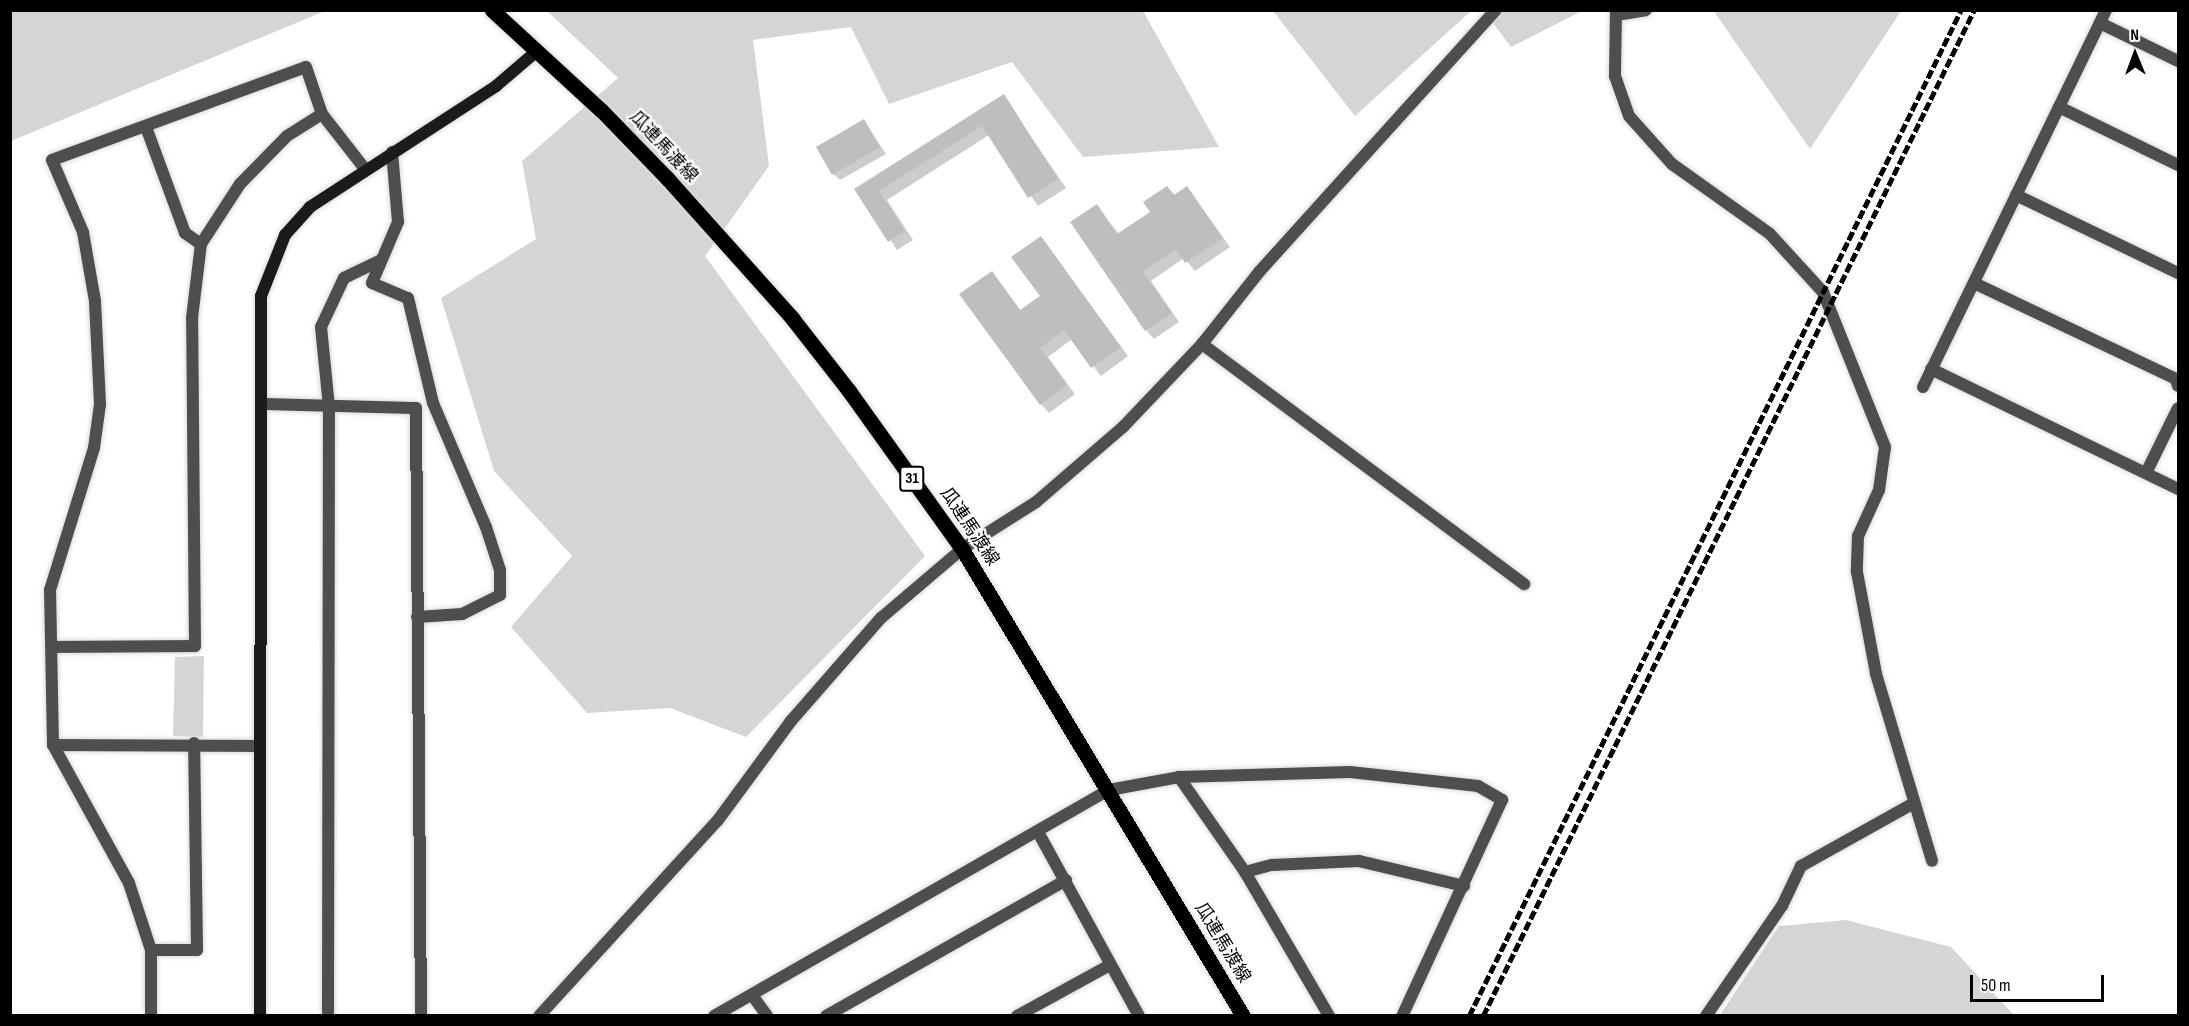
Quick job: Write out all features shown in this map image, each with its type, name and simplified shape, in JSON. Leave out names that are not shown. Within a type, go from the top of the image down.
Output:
[{"type":"main road","name":"瓜連馬渡線","points":[[492,10],[658,169],[792,318],[962,549],[1243,1016]]},
{"type":"street","points":[[539,1016],[718,820],[791,721],[880,618],[962,549],[1036,502],[1114,435],[1202,344],[1259,272],[1496,10]]},
{"type":"street","points":[[1646,10],[1616,13],[1615,76],[1629,116],[1672,164],[1770,234],[1831,303],[1885,447],[1879,490],[1858,536],[1857,572],[1876,674],[1932,861]]},
{"type":"street","points":[[1923,387],[2106,10]]},
{"type":"street","points":[[2100,23],[2178,62]]},
{"type":"street","points":[[260,1016],[261,296],[270,267],[285,235],[310,207],[364,169],[496,86],[537,51]]},
{"type":"street","points":[[151,1016],[151,950],[129,883],[53,745],[53,647],[50,590],[94,448],[100,404],[95,301],[83,232],[52,160],[146,128],[306,66],[322,114],[364,169]]},
{"type":"street","points":[[2059,107],[2178,165]]},
{"type":"street","points":[[53,647],[195,646],[192,318],[201,244],[240,184],[287,136],[322,114]]},
{"type":"street","points":[[146,128],[185,233],[201,244]]},
{"type":"street","points":[[392,152],[398,222],[372,283],[408,298],[433,403],[486,527],[500,570],[500,595],[462,614],[417,617]]},
{"type":"street","points":[[2016,195],[2178,273]]},
{"type":"street","points":[[328,1016],[329,407],[321,327],[344,278],[381,260]]},
{"type":"street","points":[[1974,282],[2176,379],[2178,386]]},
{"type":"street","points":[[1202,344],[1524,584]]},
{"type":"street","points":[[1932,369],[2178,489]]},
{"type":"street","points":[[261,404],[416,408],[421,1016]]},
{"type":"street","points":[[2146,473],[2178,408]]},
{"type":"street","points":[[53,745],[194,743],[259,746]]},
{"type":"street","points":[[151,950],[197,950],[194,743]]},
{"type":"street","points":[[714,1016],[913,899],[1038,832],[1108,790],[1179,777],[1350,772],[1478,786],[1502,800],[1402,1016]]},
{"type":"street","points":[[1179,777],[1245,872],[1329,1016]]},
{"type":"street","points":[[1706,1016],[1782,906],[1801,866],[1914,803]]},
{"type":"street","points":[[1038,832],[1139,1016]]},
{"type":"street","points":[[1245,872],[1272,865],[1359,861],[1464,886]]},
{"type":"street","points":[[826,1016],[1065,880]]},
{"type":"street","points":[[1017,1016],[1110,965]]},
{"type":"street","points":[[752,995],[767,1016]]},
{"type":"shaded area","points":[[11,10],[325,10],[325,11],[11,141]]},
{"type":"shaded area","points":[[1719,10],[1901,11],[1810,149],[1715,13]]},
{"type":"shaded area","points":[[547,11],[1143,11],[1219,147],[1083,157],[1012,62],[889,104],[851,27],[753,40],[769,166],[705,256],[925,556],[746,737],[670,708],[587,713],[511,627],[572,556],[494,471],[441,298],[536,239],[522,161],[618,78]]},
{"type":"shaded area","points":[[1273,11],[1471,11],[1355,116]]},
{"type":"shaded area","points":[[1484,11],[1582,11],[1511,47]]},
{"type":"shaded area","points":[[204,656],[203,737],[173,736],[175,657]]},
{"type":"shaded area","points":[[1846,920],[1951,947],[2014,1015],[1720,1015],[1779,926]]},
{"type":"building","points":[[1004,94],[1058,179],[1028,198],[982,126],[879,191],[905,231],[888,242],[854,189]]},
{"type":"building","points":[[864,119],[880,147],[832,175],[816,147]]},
{"type":"building","points":[[1167,186],[1174,195],[1187,186],[1223,238],[1185,263],[1176,249],[1143,272],[1172,313],[1145,331],[1070,222],[1097,204],[1117,234],[1150,212],[1143,202]]},
{"type":"building","points":[[1041,236],[1121,347],[1091,368],[1064,330],[1040,348],[1067,385],[1040,405],[959,294],[992,271],[1020,310],[1040,296],[1011,257]]},
{"type":"railway","points":[[1469,1016],[1961,10]]},
{"type":"railway","points":[[1483,1016],[1974,10]]}]
